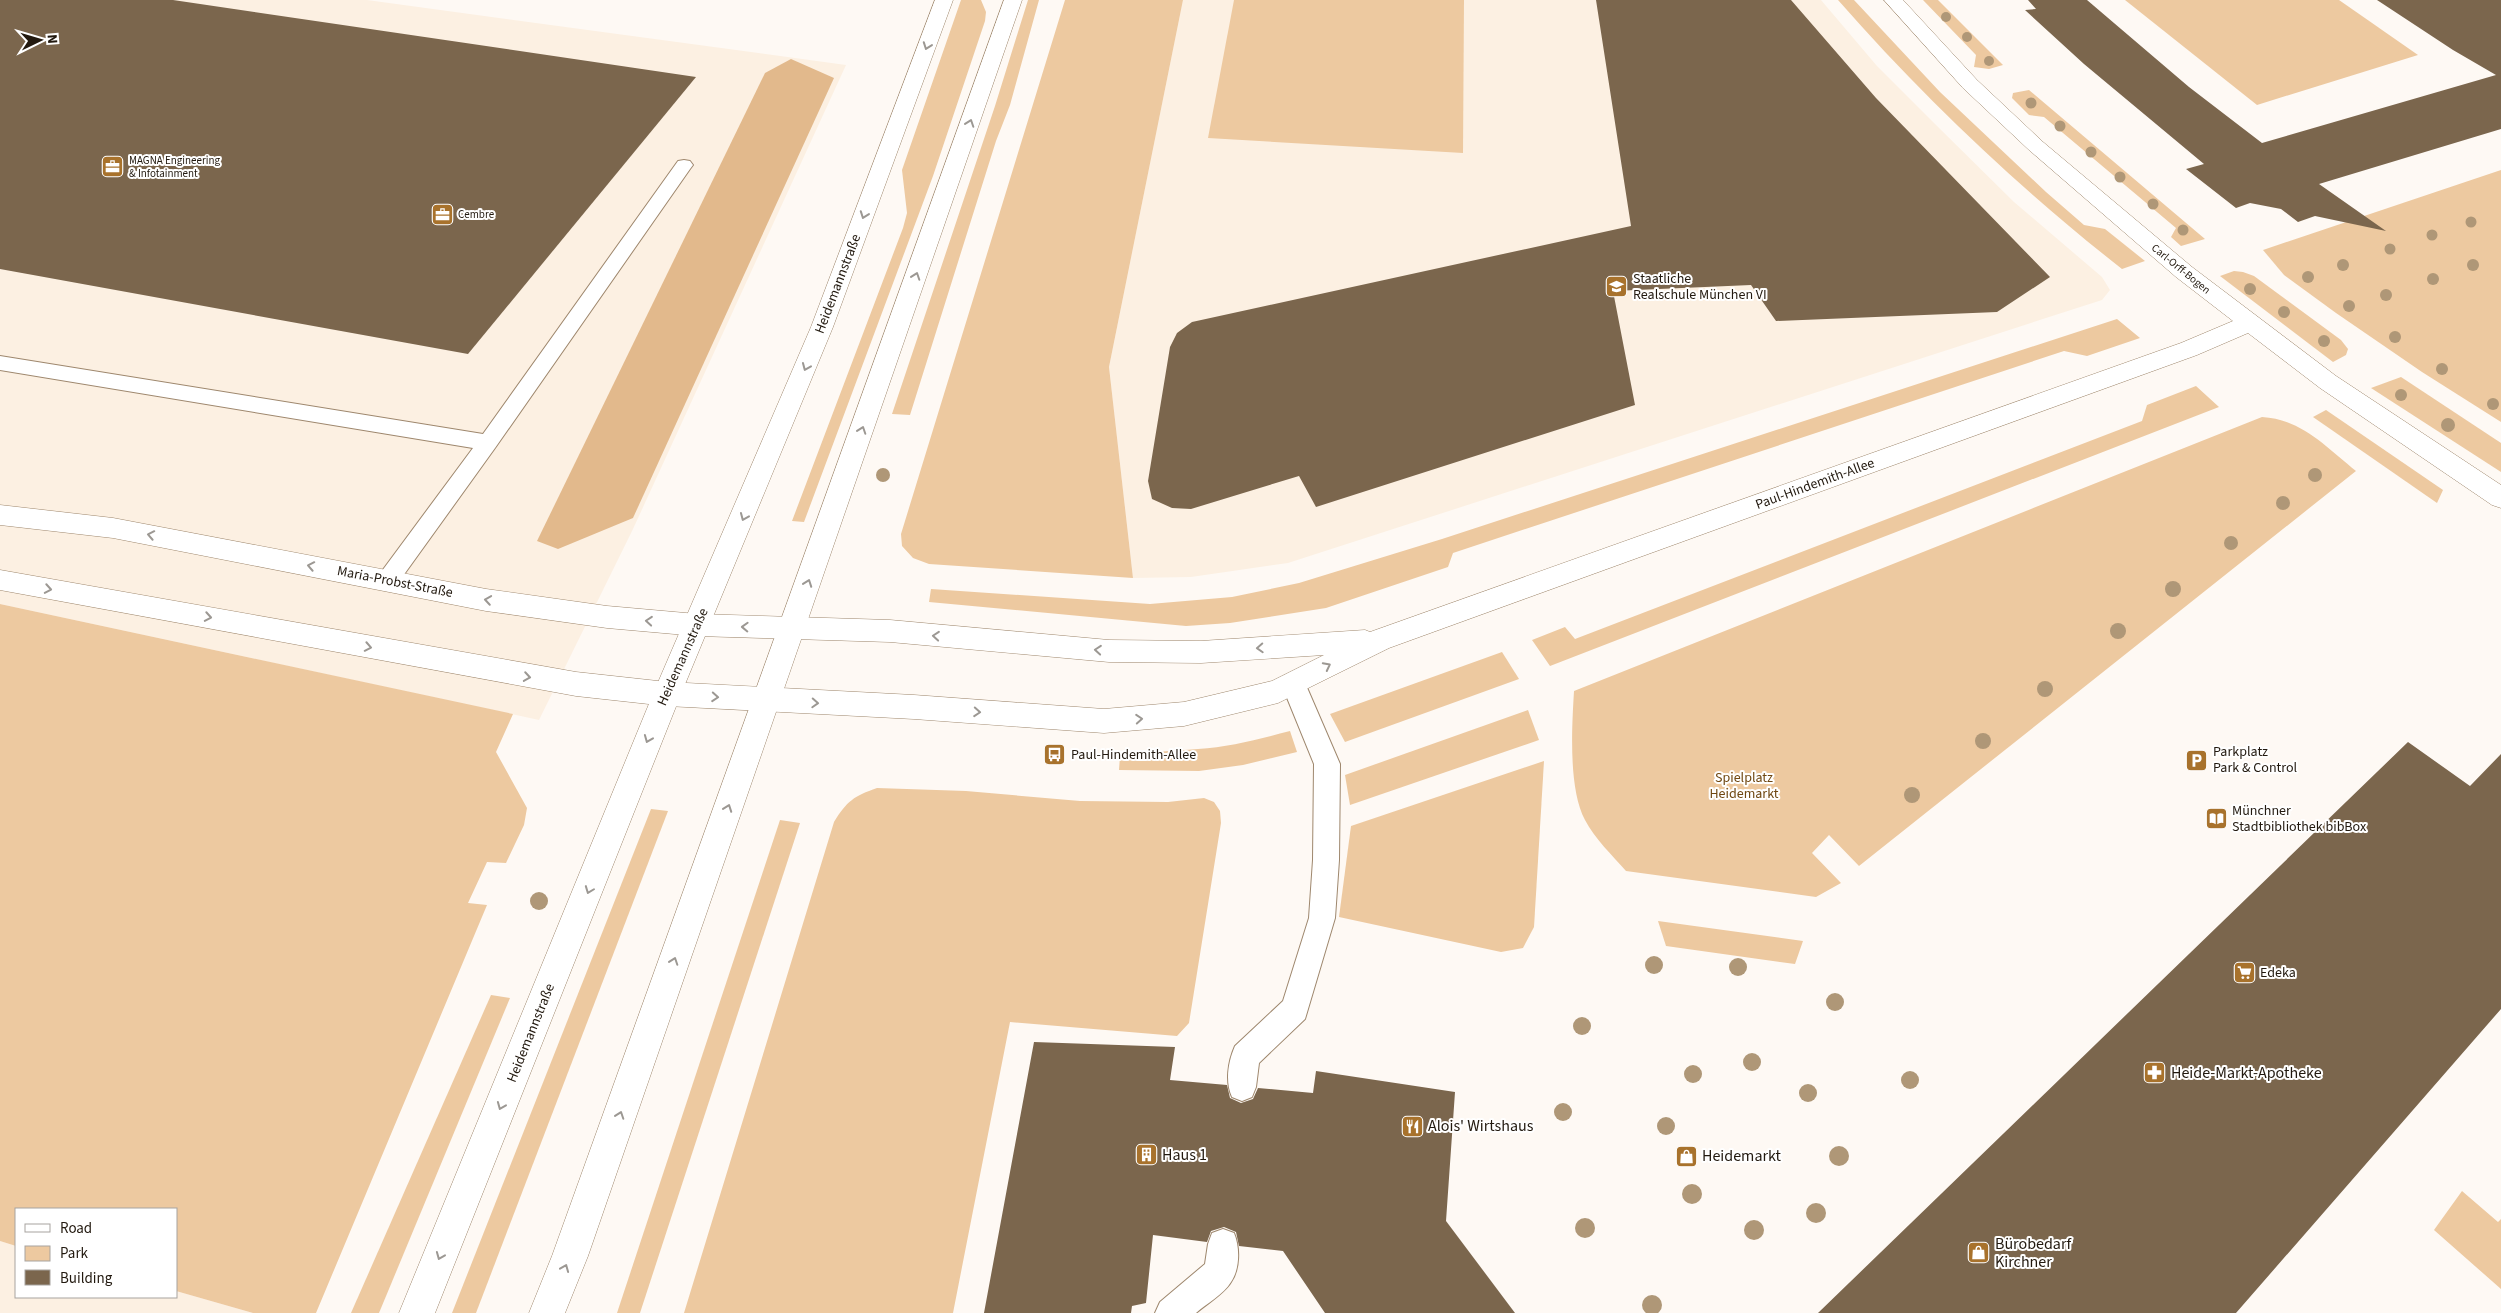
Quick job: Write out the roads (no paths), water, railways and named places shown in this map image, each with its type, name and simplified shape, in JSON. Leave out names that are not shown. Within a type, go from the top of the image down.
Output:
[{"type":"street","name":"Heidemannstraße","points":[[417,1313],[666,694],[697,626],[822,328],[944,0]]},
{"type":"street","points":[[547,1313],[573,1247],[1013,0]]},
{"type":"street","name":"Carl-Orff-Bogen","points":[[1893,0],[1970,84],[2036,146],[2184,272],[2328,382],[2501,498]]},
{"type":"street","name":"Paul-Hindemith-Allee","points":[[666,694],[914,707],[1104,721],[1184,714],[1278,691],[1379,640],[2189,349],[2250,324]]},
{"type":"street","name":"Maria-Probst-Straße","points":[[0,515],[113,528],[486,600],[607,617],[697,626],[792,629]]},
{"type":"street","points":[[0,580],[520,675],[666,694]]},
{"type":"street","name":"Paul-Hindemith-Allee","points":[[792,629],[890,631],[1110,651],[1201,652],[1379,640]]},
{"type":"lane","points":[[387,581],[488,443],[684,165]]},
{"type":"lane","points":[[0,363],[488,443]]},
{"type":"lane","points":[[1242,1087],[1245,1056],[1295,1009],[1322,918],[1326,860],[1327,764],[1293,683]]},
{"type":"lane","points":[[1171,1313],[1220,1272],[1223,1244]]},
{"type":"place","name":"MAGNA Engineering & Infotainment","points":[[113,166]]},
{"type":"place","name":"Cembre","points":[[442,214]]},
{"type":"place","name":"Staatliche Realschule München VI","points":[[1617,287]]},
{"type":"place","name":"Paul-Hindemith-Allee","points":[[1055,755]]},
{"type":"place","name":"Parkplatz Park & Control","points":[[2197,760]]},
{"type":"place","name":"Münchner Stadtbibliothek bibBox","points":[[2216,819]]},
{"type":"place","name":"Edeka","points":[[2244,973]]},
{"type":"place","name":"Heide-Markt-Apotheke","points":[[2155,1073]]},
{"type":"place","name":"Alois' Wirtshaus","points":[[1412,1126]]},
{"type":"place","name":"Haus 1","points":[[1146,1155]]},
{"type":"place","name":"Heidemarkt","points":[[1686,1156]]},
{"type":"place","name":"Bürobedarf Kirchner","points":[[1979,1253]]},
{"type":"park label","name":"Spielplatz Heidemarkt","points":[[1744,786]]}]
